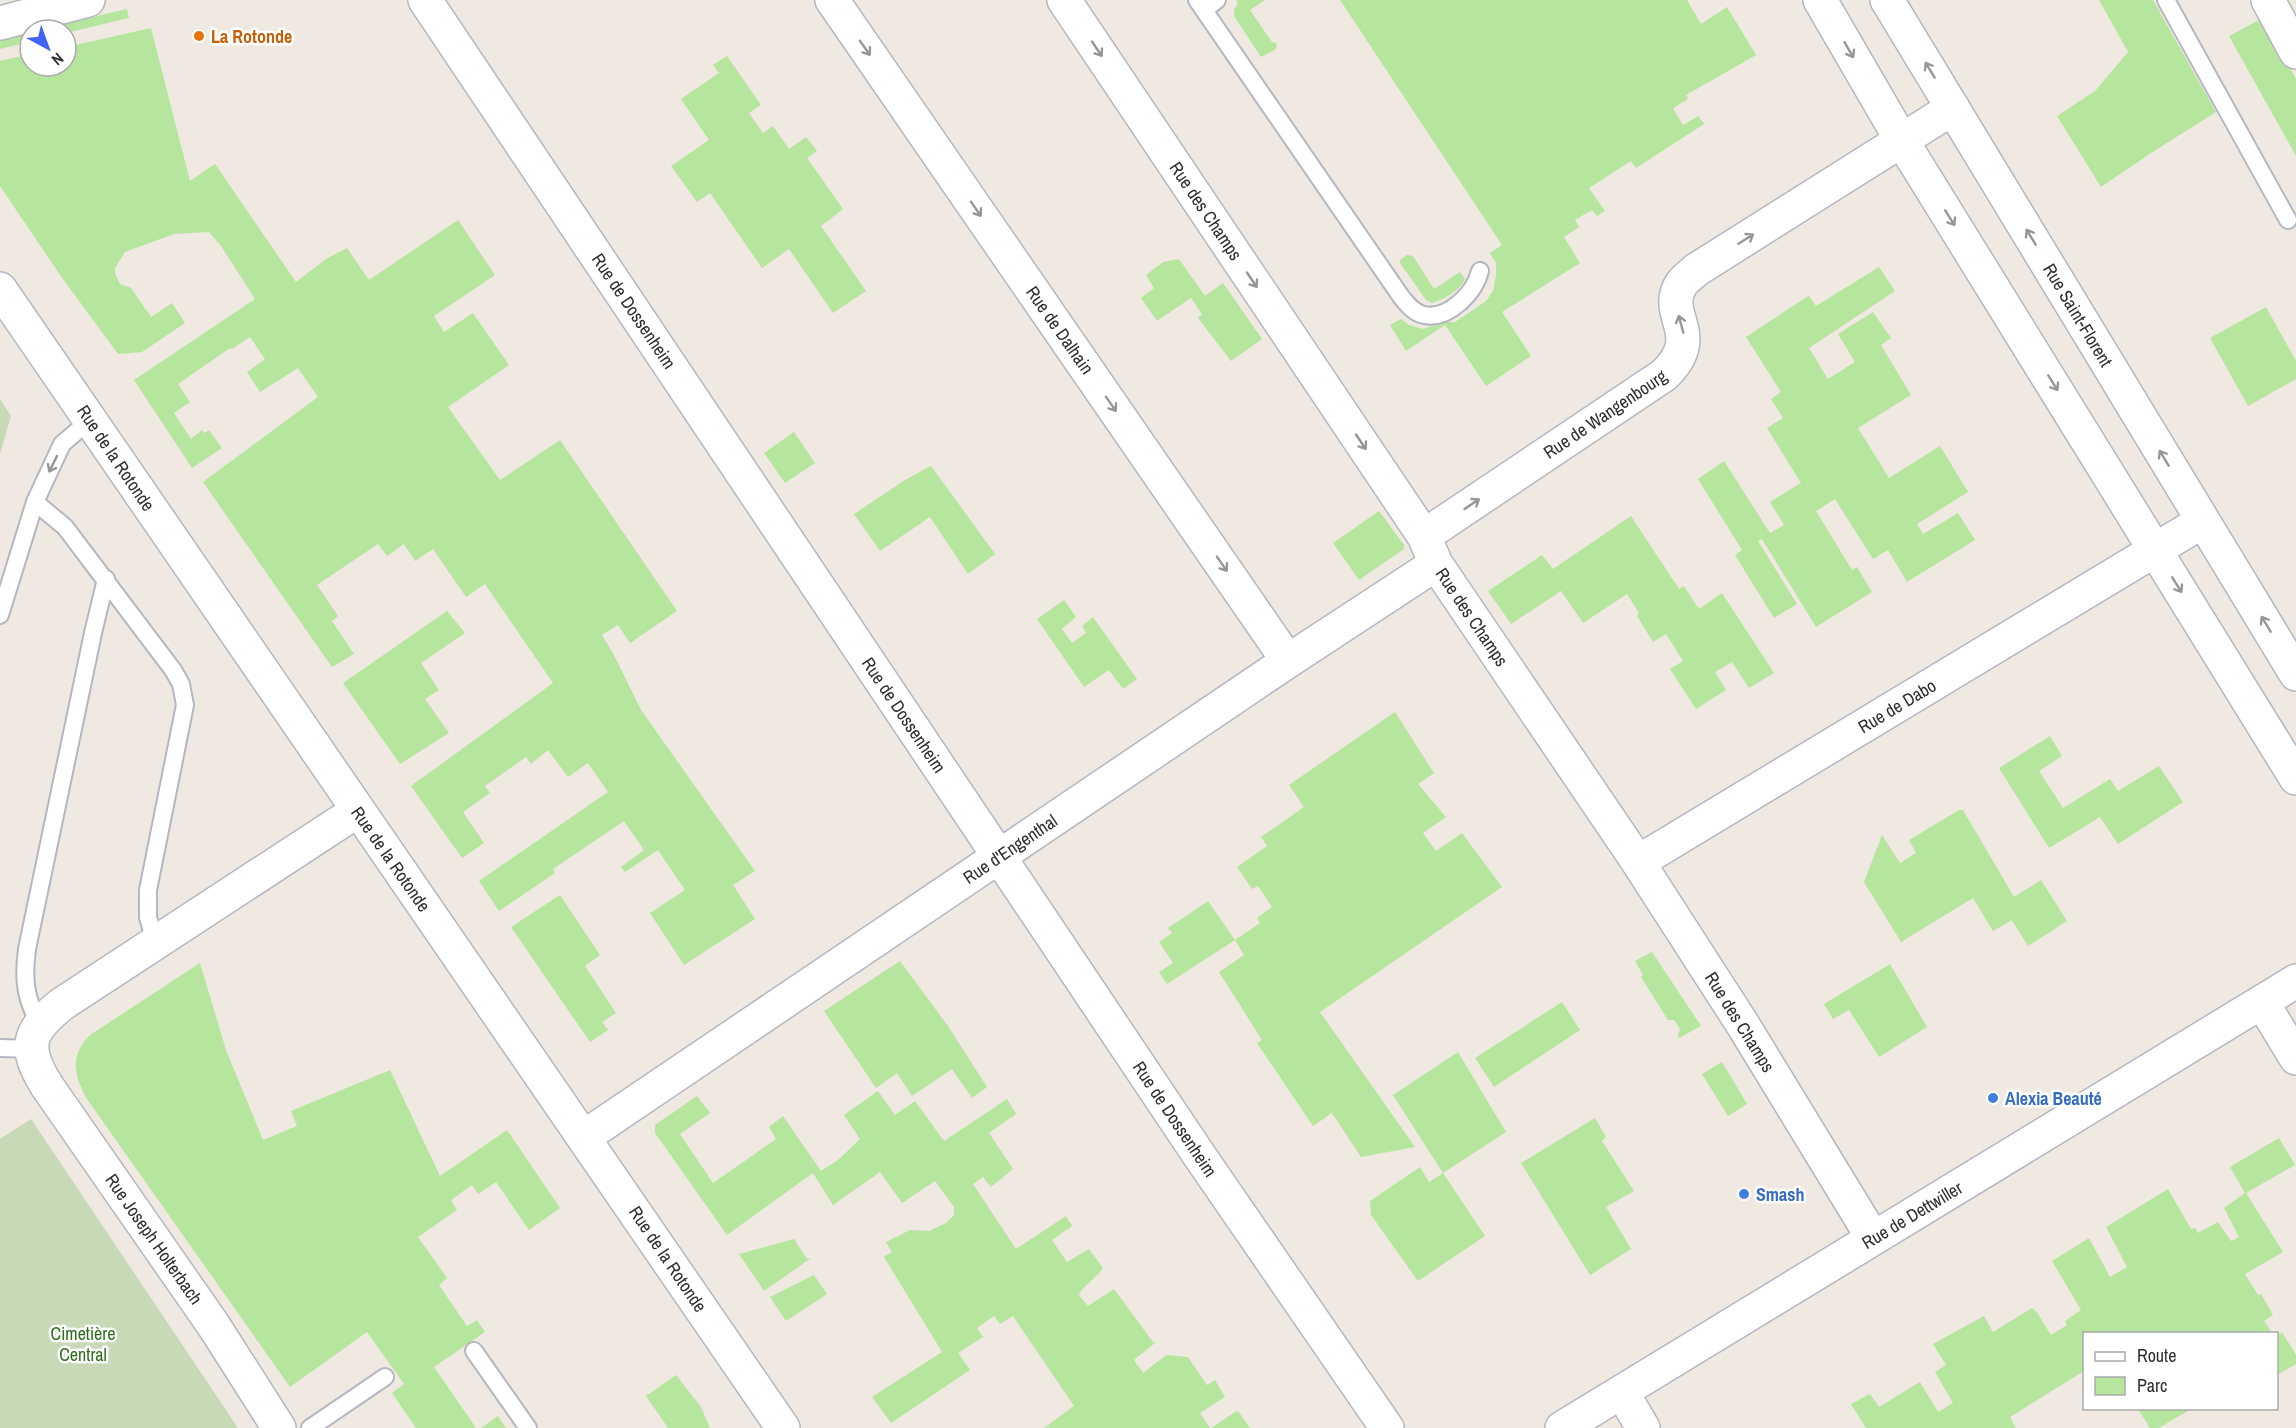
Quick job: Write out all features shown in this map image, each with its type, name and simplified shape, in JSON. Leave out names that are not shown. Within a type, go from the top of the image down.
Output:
[{"type":"street","points":[[0,23],[88,0]]},
{"type":"street","name":"Rue de Dossenheim","points":[[425,0],[1192,1145],[1387,1428]]},
{"type":"street","name":"Rue de Dalhain","points":[[832,0],[1288,661]]},
{"type":"street","name":"Rue des Champs","points":[[1064,0],[1638,862],[1743,1025],[1873,1238]]},
{"type":"street","points":[[1820,0],[1902,141],[2296,778]]},
{"type":"street","name":"Rue Saint-Florent","points":[[1887,0],[2296,674]]},
{"type":"street","points":[[2268,0],[2296,52]]},
{"type":"street","points":[[1902,141],[1953,108]]},
{"type":"street","name":"Rue de Wangenbourg","points":[[1430,550],[1676,364],[1683,351],[1684,336],[1677,307],[1677,295],[1683,283],[1696,270],[1902,141]]},
{"type":"street","name":"Rue de la Rotonde","points":[[0,289],[783,1428]]},
{"type":"street","points":[[2155,549],[2203,521]]},
{"type":"street","name":"Rue de Dabo","points":[[1638,862],[2155,549]]},
{"type":"street","name":"Rue d'Engenthal","points":[[584,1137],[1288,661],[1430,550]]},
{"type":"street","points":[[24,1041],[62,1004],[357,811]]},
{"type":"street","name":"Rue de Dettwiller","points":[[1562,1428],[2296,981]]},
{"type":"street","points":[[2262,1002],[2296,1058]]},
{"type":"street","name":"Rue Joseph Holterbach","points":[[24,1041],[47,1086],[214,1326],[279,1428]]},
{"type":"street","points":[[1622,1392],[1643,1428]]},
{"type":"lane","points":[[2166,0],[2288,220]]},
{"type":"lane","points":[[1206,3],[1402,298],[1412,309],[1422,315],[1442,313],[1470,292],[1477,283],[1480,271]]},
{"type":"lane","points":[[0,615],[35,502],[62,444],[90,420]]},
{"type":"lane","points":[[35,502],[64,527],[106,579],[181,684],[185,705],[148,890],[148,917],[155,942]]},
{"type":"lane","points":[[24,1041],[28,1005],[24,968],[27,949],[106,579]]},
{"type":"lane","points":[[474,1351],[528,1428]]},
{"type":"lane","points":[[310,1428],[385,1377]]},
{"type":"green space","points":[[1236,0],[1265,0],[1250,10],[1272,42],[1277,43],[1276,49],[1261,57],[1234,16],[1238,3]]},
{"type":"green space","points":[[1340,0],[1687,0],[1701,24],[1727,7],[1756,55],[1686,95],[1688,99],[1673,108],[1683,125],[1698,116],[1704,124],[1636,168],[1631,161],[1589,188],[1605,211],[1597,216],[1592,210],[1575,220],[1579,227],[1564,237],[1580,263],[1502,312],[1531,356],[1486,386],[1445,325],[1406,351],[1390,325],[1401,319],[1409,325],[1423,329],[1444,322],[1455,322],[1486,301],[1493,291],[1496,275],[1496,263],[1490,253],[1502,245]]},
{"type":"green space","points":[[2099,0],[2153,0],[2216,112],[2101,187],[2057,116],[2095,91],[2128,52]]},
{"type":"green space","points":[[127,9],[129,18],[78,30],[78,21]]},
{"type":"green space","points":[[2263,18],[2296,79],[2296,156],[2229,36]]},
{"type":"green space","points":[[151,28],[190,181],[215,164],[296,282],[326,259],[347,248],[369,280],[458,220],[495,275],[434,316],[444,332],[473,313],[509,365],[448,407],[500,480],[560,440],[677,611],[630,643],[618,625],[602,635],[641,710],[755,871],[733,885],[755,919],[684,965],[650,913],[685,890],[658,850],[625,872],[621,867],[644,850],[624,821],[553,869],[555,873],[499,911],[479,881],[608,792],[588,763],[568,777],[548,750],[531,764],[526,757],[485,786],[490,793],[463,812],[484,843],[462,858],[411,786],[553,683],[485,584],[466,597],[433,549],[415,561],[404,544],[387,556],[378,544],[317,585],[338,616],[332,621],[354,654],[332,667],[203,482],[318,397],[298,368],[260,392],[247,372],[265,359],[250,337],[178,384],[190,402],[174,413],[191,439],[202,430],[204,433],[209,430],[222,448],[192,468],[134,380],[255,299],[221,246],[209,232],[174,234],[125,252],[115,268],[120,284],[131,288],[151,317],[172,303],[185,323],[142,352],[118,354],[60,275],[0,186],[0,61],[18,57],[18,78],[78,78],[78,44]]},
{"type":"green space","points":[[18,35],[18,45],[0,49],[0,39]]},
{"type":"green space","points":[[727,56],[761,105],[749,113],[763,133],[773,126],[789,149],[806,137],[817,151],[807,158],[843,209],[821,226],[866,291],[833,313],[789,249],[762,268],[710,193],[697,202],[671,166],[709,140],[681,99],[719,73],[713,65]]},
{"type":"green space","points":[[1407,255],[1413,256],[1434,289],[1460,272],[1465,279],[1456,291],[1432,303],[1426,300],[1400,263],[1400,260]]},
{"type":"green space","points":[[1179,259],[1205,296],[1223,283],[1262,339],[1231,361],[1198,318],[1202,314],[1191,298],[1157,321],[1141,298],[1154,288],[1146,275],[1163,262]]},
{"type":"green space","points":[[1879,267],[1895,291],[1809,348],[1828,379],[1855,362],[1838,334],[1873,312],[1891,338],[1881,345],[1911,395],[1858,428],[1889,478],[1940,446],[1968,492],[1917,524],[1923,534],[1958,513],[1975,540],[1907,582],[1888,550],[1873,559],[1835,499],[1816,511],[1852,570],[1857,567],[1872,592],[1816,627],[1762,539],[1758,541],[1797,604],[1774,618],[1735,555],[1742,550],[1698,479],[1724,461],[1770,533],[1784,525],[1770,502],[1801,483],[1767,428],[1783,418],[1771,399],[1781,392],[1746,337],[1805,298],[1809,296],[1816,306]]},
{"type":"green space","points":[[2266,307],[2296,361],[2296,379],[2248,406],[2210,338]]},
{"type":"green space","points":[[0,399],[11,416],[0,454]]},
{"type":"green space","points":[[794,432],[815,463],[785,483],[764,453]]},
{"type":"green space","points":[[931,466],[995,554],[968,574],[930,517],[880,551],[854,514],[905,480]]},
{"type":"green space","points":[[1379,511],[1404,545],[1404,549],[1359,580],[1333,543]]},
{"type":"green space","points":[[1631,516],[1679,589],[1684,586],[1699,609],[1722,593],[1774,673],[1749,688],[1732,662],[1715,672],[1726,690],[1696,709],[1670,669],[1683,661],[1666,634],[1653,642],[1627,594],[1583,623],[1561,591],[1511,624],[1488,591],[1542,555],[1553,569]]},
{"type":"green space","points":[[1064,600],[1076,617],[1062,629],[1072,643],[1086,633],[1082,626],[1093,617],[1137,679],[1123,689],[1109,670],[1084,687],[1037,619]]},
{"type":"green space","points":[[447,611],[465,633],[421,663],[439,690],[425,699],[449,733],[400,764],[343,683]]},
{"type":"green space","points":[[1395,712],[1434,773],[1418,784],[1446,817],[1423,833],[1436,851],[1462,833],[1502,887],[1320,1012],[1415,1147],[1361,1157],[1332,1113],[1313,1126],[1257,1043],[1262,1040],[1219,972],[1244,955],[1235,940],[1260,923],[1257,918],[1272,907],[1258,886],[1252,889],[1237,867],[1267,846],[1261,837],[1304,807],[1289,785]]},
{"type":"green space","points":[[2050,736],[2062,756],[2039,771],[2063,808],[2110,779],[2118,791],[2159,766],[2183,802],[2118,844],[2100,817],[2049,848],[1999,768]]},
{"type":"green space","points":[[1959,810],[1963,810],[2014,897],[2041,880],[2067,921],[2028,946],[2012,920],[1993,931],[1973,898],[1901,942],[1864,882],[1882,835],[1900,863],[1916,853],[1909,840]]},
{"type":"green space","points":[[560,895],[600,955],[585,966],[616,1013],[602,1022],[608,1030],[590,1042],[511,927]]},
{"type":"green space","points":[[1208,901],[1235,940],[1167,984],[1159,972],[1173,963],[1159,942],[1172,933],[1168,928]]},
{"type":"green space","points":[[1652,952],[1701,1026],[1679,1038],[1680,1029],[1674,1020],[1668,1020],[1641,977],[1643,975],[1635,961]]},
{"type":"green space","points":[[900,961],[948,1026],[987,1087],[972,1098],[952,1069],[912,1096],[897,1073],[876,1088],[824,1011]]},
{"type":"green space","points":[[200,963],[226,1050],[263,1140],[297,1126],[291,1111],[390,1070],[440,1176],[507,1130],[560,1208],[529,1230],[496,1182],[478,1194],[472,1185],[451,1200],[457,1210],[418,1237],[447,1278],[439,1285],[467,1326],[477,1320],[485,1332],[434,1367],[476,1428],[416,1428],[392,1393],[404,1384],[367,1332],[290,1387],[87,1099],[79,1082],[76,1066],[76,1058],[83,1043],[90,1035]]},
{"type":"green space","points":[[1890,964],[1927,1027],[1879,1057],[1849,1010],[1833,1019],[1824,1004]]},
{"type":"green space","points":[[1562,1002],[1580,1030],[1494,1087],[1475,1058]]},
{"type":"green space","points":[[1458,1052],[1506,1132],[1443,1173],[1393,1095]]},
{"type":"green space","points":[[1722,1062],[1747,1104],[1728,1116],[1702,1074]]},
{"type":"green space","points":[[878,1091],[895,1115],[915,1101],[944,1141],[1007,1099],[1016,1114],[989,1133],[1013,1169],[991,1187],[983,1177],[973,1184],[1016,1249],[1066,1216],[1072,1226],[1052,1240],[1067,1262],[1089,1249],[1103,1268],[1079,1295],[1088,1306],[1114,1289],[1153,1342],[1156,1342],[1134,1360],[1143,1373],[1166,1355],[1188,1357],[1207,1385],[1215,1380],[1225,1397],[1200,1413],[1210,1428],[1044,1428],[1074,1406],[1013,1316],[1000,1324],[994,1316],[977,1328],[983,1337],[958,1353],[970,1370],[891,1423],[872,1397],[942,1352],[884,1257],[892,1252],[886,1242],[910,1230],[929,1231],[946,1223],[954,1215],[954,1207],[935,1181],[902,1203],[880,1172],[833,1205],[813,1173],[727,1235],[655,1133],[655,1125],[697,1096],[710,1113],[680,1134],[713,1183],[776,1139],[769,1127],[783,1116],[821,1171],[838,1160],[860,1139],[844,1115]]},
{"type":"green space","points":[[1595,1118],[1606,1137],[1602,1141],[1634,1191],[1606,1207],[1631,1249],[1590,1275],[1521,1163]]},
{"type":"green space","name":"Cimetière Central","points":[[31,1119],[238,1428],[0,1428],[0,1139]]},
{"type":"green space","points":[[2279,1138],[2295,1165],[2246,1193],[2283,1252],[2245,1274],[2258,1295],[2261,1294],[2273,1315],[2264,1321],[2271,1332],[2083,1332],[2083,1372],[2010,1417],[2016,1428],[1866,1428],[1851,1404],[1870,1394],[1879,1407],[1920,1382],[1938,1412],[1953,1403],[1935,1372],[1946,1365],[1933,1344],[1984,1316],[1993,1332],[2032,1308],[2051,1335],[2067,1325],[2065,1321],[2081,1310],[2052,1261],[2089,1238],[2110,1277],[2127,1267],[2106,1227],[2168,1189],[2191,1229],[2195,1228],[2198,1233],[2218,1222],[2231,1241],[2239,1237],[2224,1208],[2245,1193],[2230,1167]]},
{"type":"green space","points":[[1420,1167],[1429,1182],[1443,1173],[1485,1236],[1418,1281],[1371,1215],[1370,1201]]},
{"type":"green space","points":[[794,1239],[807,1259],[811,1258],[764,1291],[739,1254]]},
{"type":"green space","points":[[814,1275],[827,1294],[786,1321],[770,1297]]},
{"type":"green space","points":[[2282,1332],[2296,1355],[2296,1364],[2278,1374],[2278,1335]]},
{"type":"green space","points":[[676,1375],[701,1407],[710,1428],[668,1428],[646,1396]]},
{"type":"green space","points":[[2139,1410],[2189,1410],[2159,1428],[2150,1428]]},
{"type":"green space","points":[[1238,1411],[1250,1428],[1211,1428],[1235,1412]]},
{"type":"green space","points":[[498,1416],[506,1428],[481,1428]]},
{"type":"place","name":"La Rotonde","points":[[199,36]]},
{"type":"place","name":"Alexia Beauté","points":[[1993,1098]]},
{"type":"place","name":"Smash","points":[[1744,1194]]}]
